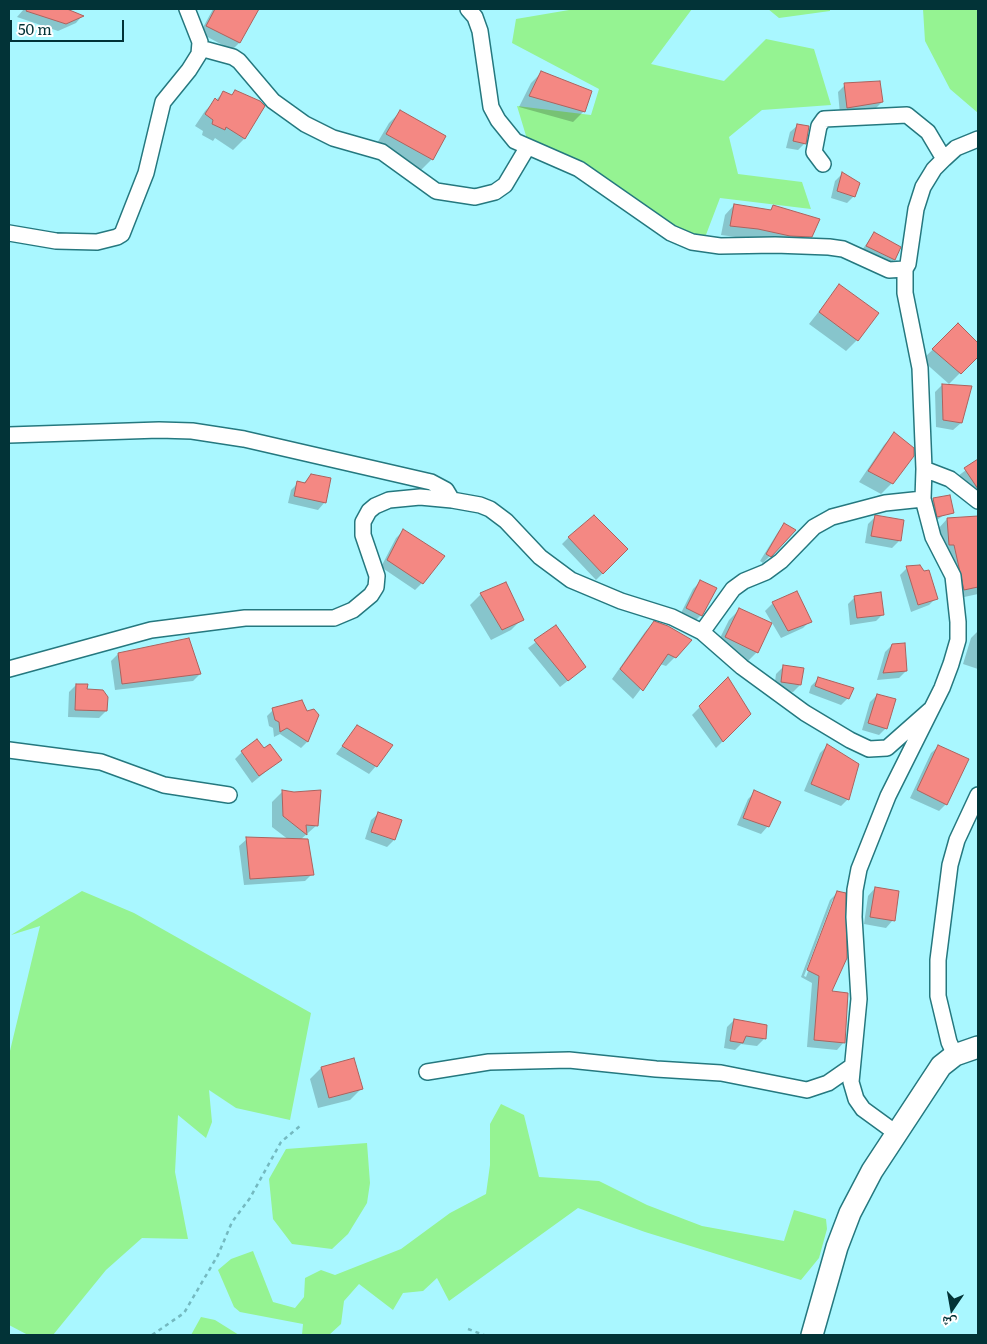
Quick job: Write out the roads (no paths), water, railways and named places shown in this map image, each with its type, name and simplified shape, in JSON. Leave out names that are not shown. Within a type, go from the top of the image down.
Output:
[{"type":"street","points":[[9,234],[56,241],[97,242],[117,238],[122,234],[146,173],[163,102],[196,61],[200,48],[187,9]]},
{"type":"street","points":[[468,9],[475,17],[480,31],[491,107],[508,134],[515,141],[527,148],[579,169],[671,233],[692,242],[720,246],[775,245],[829,247],[844,249],[889,270],[905,269]]},
{"type":"street","points":[[200,48],[233,56],[273,100],[305,124],[333,138],[382,152],[436,191],[475,196],[495,192],[505,185],[527,148]]},
{"type":"street","points":[[823,164],[814,152],[820,126],[824,119],[907,115],[928,132],[944,158]]},
{"type":"street","points":[[896,1134],[864,1109],[856,1099],[851,1082],[851,1067],[857,1041],[859,1008],[854,917],[855,890],[859,869],[888,796],[951,664],[958,640],[953,576],[933,537],[923,499],[924,469],[920,368],[905,293],[905,269],[908,264],[916,209],[921,194],[934,169],[956,148],[978,139]]},
{"type":"street","points":[[9,435],[159,430],[192,431],[244,439],[431,482],[446,490],[452,500]]},
{"type":"street","points":[[924,469],[950,479],[978,501]]},
{"type":"street","points":[[9,668],[151,630],[245,618],[334,618],[353,610],[371,595],[376,587],[377,576],[363,534],[363,522],[368,511],[389,500],[420,498],[452,500],[480,505],[498,514],[540,556],[581,586],[672,617],[702,632],[742,667],[805,713],[869,749],[879,750],[888,748],[930,710]]},
{"type":"street","points":[[702,632],[734,589],[744,581],[772,568],[814,526],[832,517],[885,503],[923,499]]},
{"type":"street","points":[[9,750],[101,762],[164,785],[229,795]]},
{"type":"street","points":[[955,1055],[949,1042],[938,996],[938,960],[950,865],[957,840],[978,794]]},
{"type":"street","points":[[812,1335],[837,1247],[850,1213],[872,1172],[941,1066],[955,1055],[978,1047]]},
{"type":"street","points":[[427,1072],[489,1062],[569,1060],[656,1069],[721,1073],[807,1090],[828,1083],[851,1067]]}]
